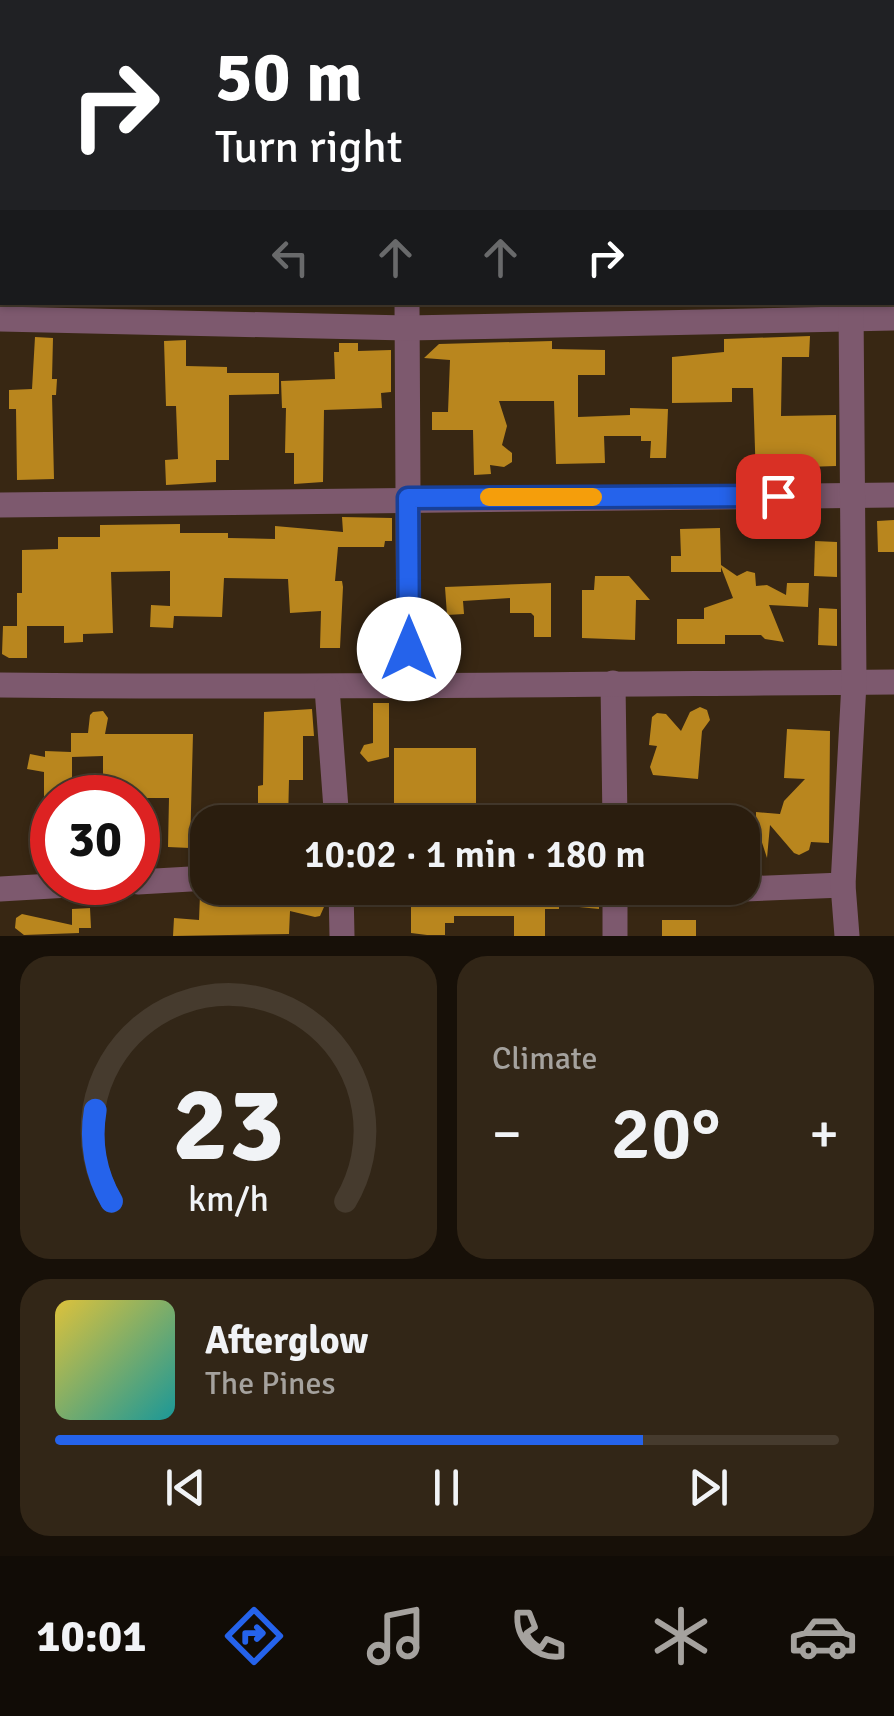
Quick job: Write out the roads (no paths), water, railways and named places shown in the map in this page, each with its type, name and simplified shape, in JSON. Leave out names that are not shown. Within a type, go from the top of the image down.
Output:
[{"type":"street","points":[[847,936],[843,885],[854,682],[851,311]]},
{"type":"street","points":[[0,319],[851,311],[894,318]]},
{"type":"street","points":[[407,315],[409,687]]},
{"type":"street","points":[[0,505],[894,496]]},
{"type":"street","points":[[0,685],[327,688],[894,682]]},
{"type":"street","points":[[614,683],[614,805]]},
{"type":"street","points":[[327,688],[336,805]]},
{"type":"street","points":[[160,881],[190,879]]},
{"type":"street","points":[[760,887],[843,885]]},
{"type":"street","points":[[0,888],[30,886]]},
{"type":"street","points":[[341,905],[342,936]]},
{"type":"street","points":[[614,936],[615,905]]}]
